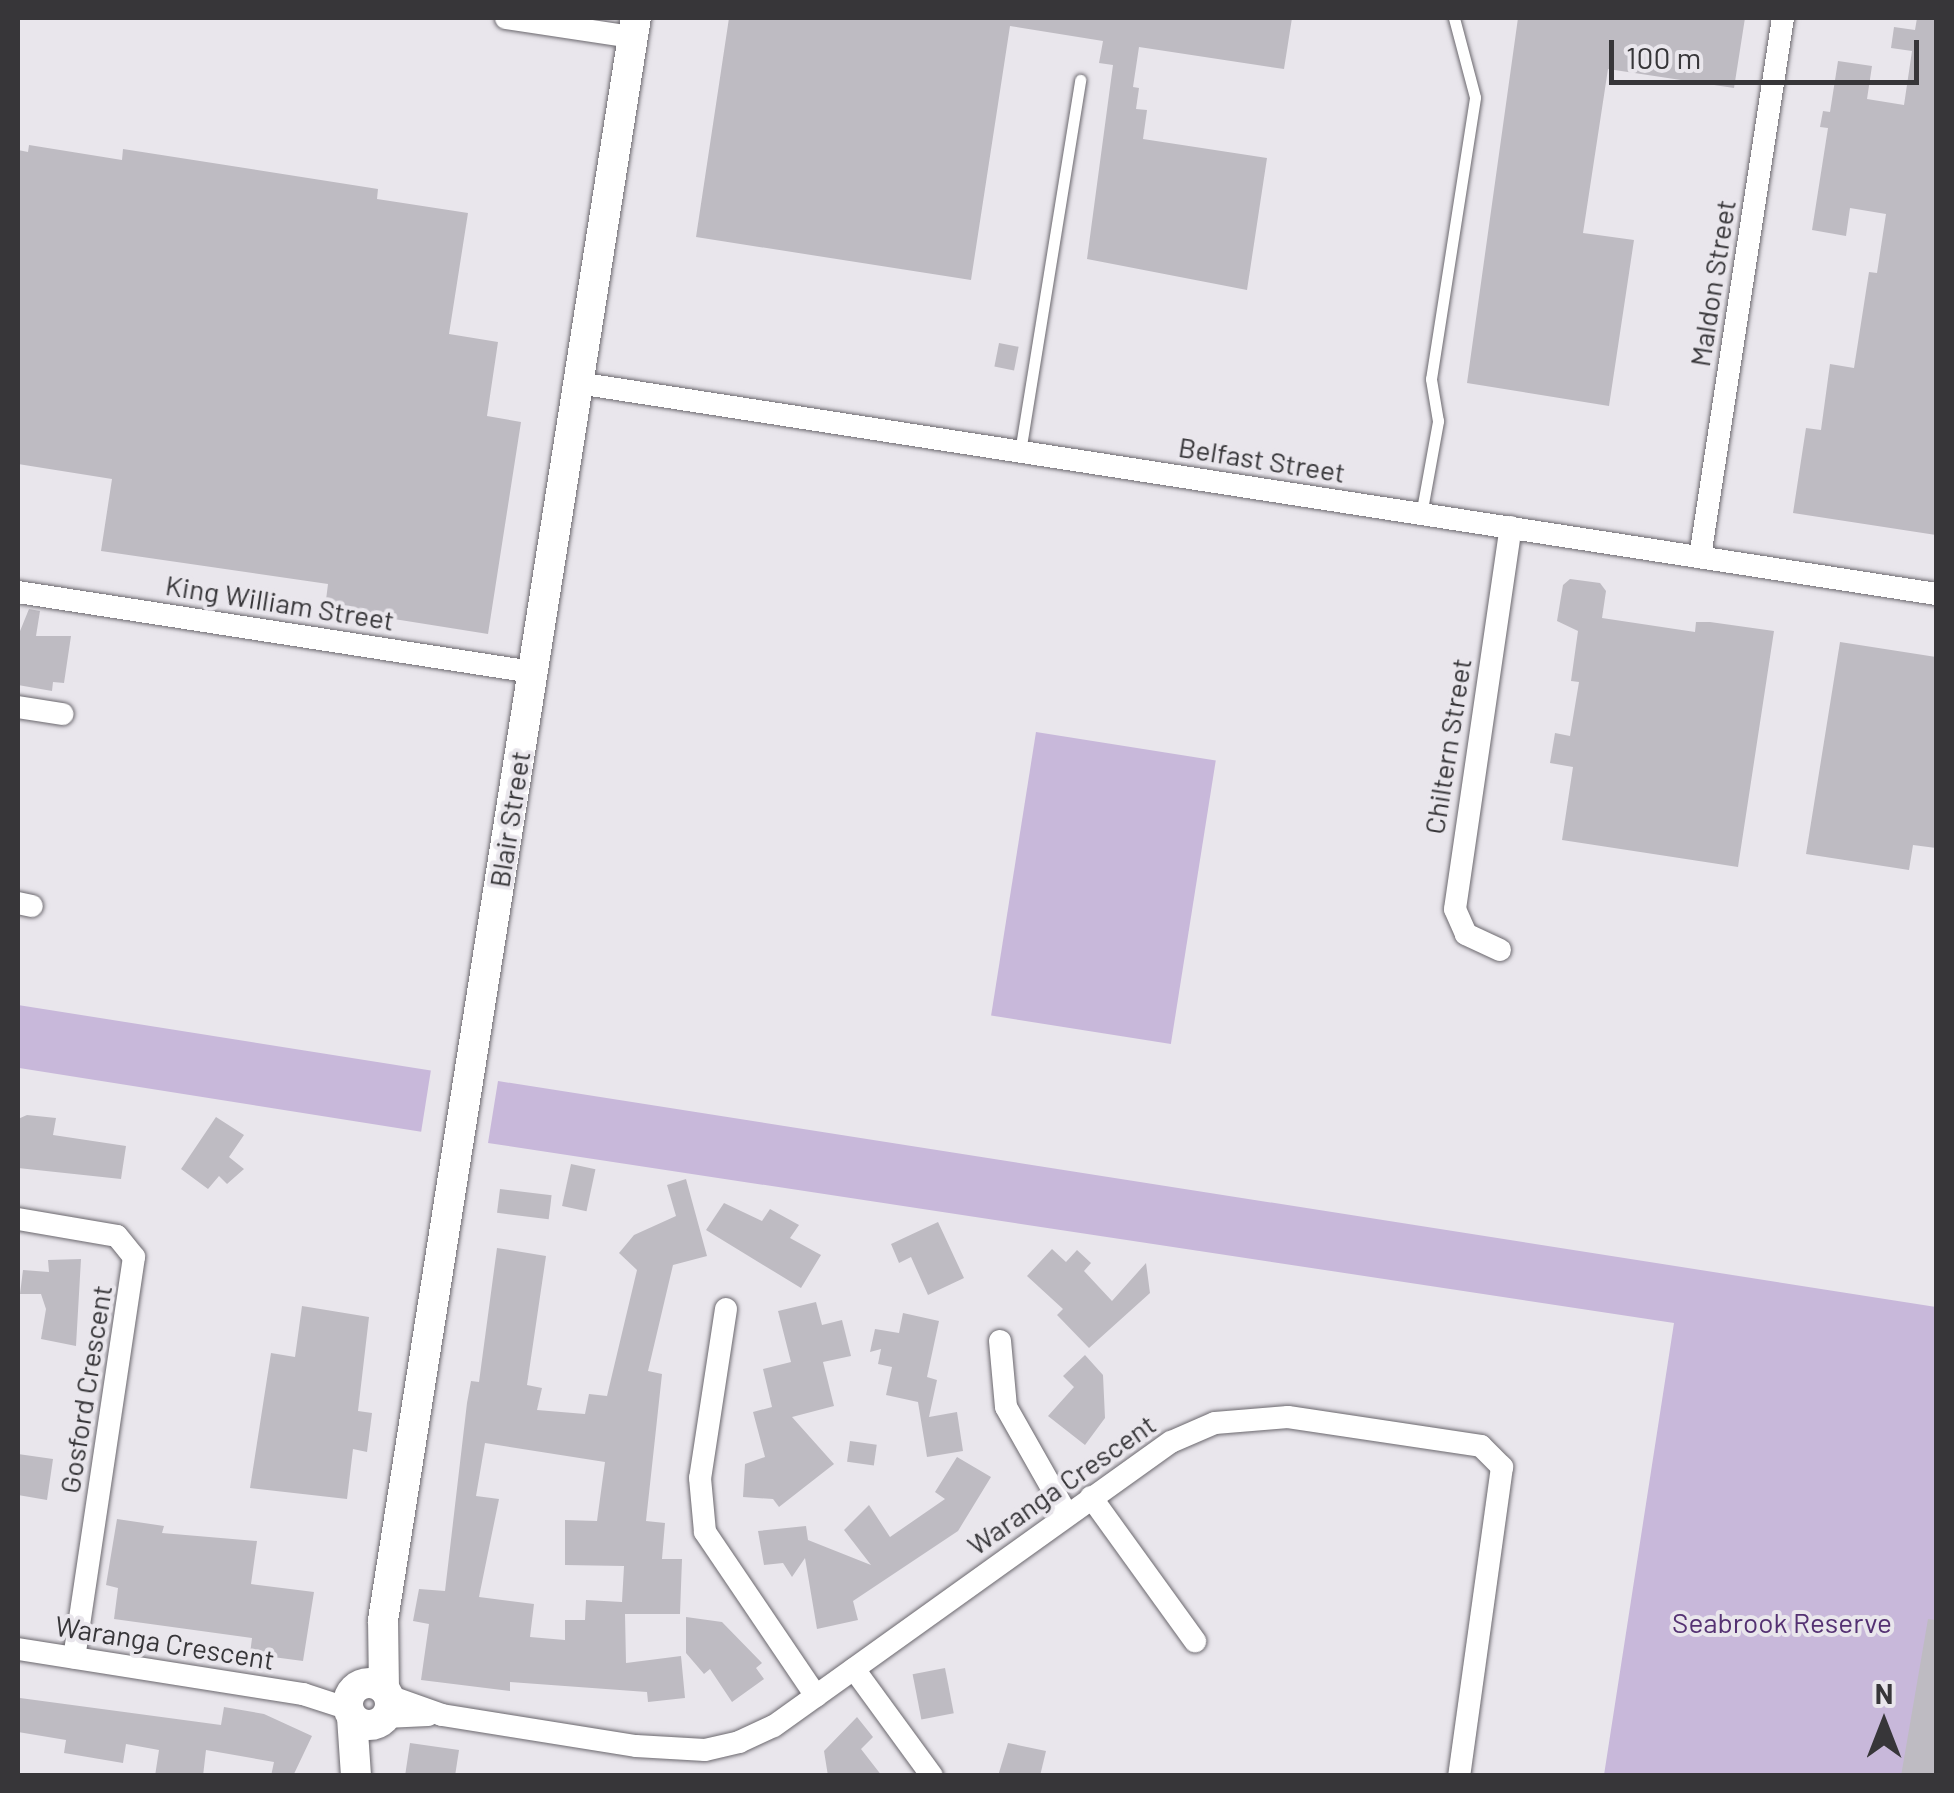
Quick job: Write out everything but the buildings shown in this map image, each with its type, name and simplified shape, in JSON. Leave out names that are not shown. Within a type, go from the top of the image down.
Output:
[{"type":"street","points":[[506,18],[634,27]]},
{"type":"street","name":"Maldon Street","points":[[1700,557],[1783,18]]},
{"type":"street","name":"Blair Street","points":[[358,1776],[634,27]]},
{"type":"street","name":"Belfast Street","points":[[578,383],[1936,594]]},
{"type":"street","name":"Chiltern Street","points":[[1500,950],[1466,934],[1454,909],[1510,527]]},
{"type":"street","name":"King William Street","points":[[18,592],[532,672]]},
{"type":"street","points":[[18,707],[62,714]]},
{"type":"street","name":"Gosford Crescent","points":[[18,1218],[117,1236],[134,1257],[74,1658]]},
{"type":"street","points":[[726,1309],[700,1478],[705,1532],[816,1696]]},
{"type":"street","points":[[1000,1341],[1006,1407],[1067,1514]]},
{"type":"street","name":"Waranga Crescent","points":[[18,1649],[442,1715],[706,1750],[757,1735],[816,1696],[1171,1442],[1244,1418],[1317,1420],[1489,1450],[1502,1467],[1503,1494],[1459,1776]]},
{"type":"street","points":[[1092,1496],[1194,1640]]},
{"type":"street","points":[[854,1669],[932,1776]]},
{"type":"lane","points":[[1422,514],[1438,421],[1431,379],[1475,96],[1454,18]]},
{"type":"lane","points":[[1020,452],[1080,80]]},
{"type":"green space","points":[[1036,732],[1216,760],[1171,1044],[991,1015]]},
{"type":"green space","points":[[18,1005],[431,1070],[421,1132],[18,1068]]},
{"type":"green space","name":"Seabrook Reserve","points":[[498,1081],[1936,1307],[1936,1775],[1604,1775],[1674,1323],[488,1143]]}]
